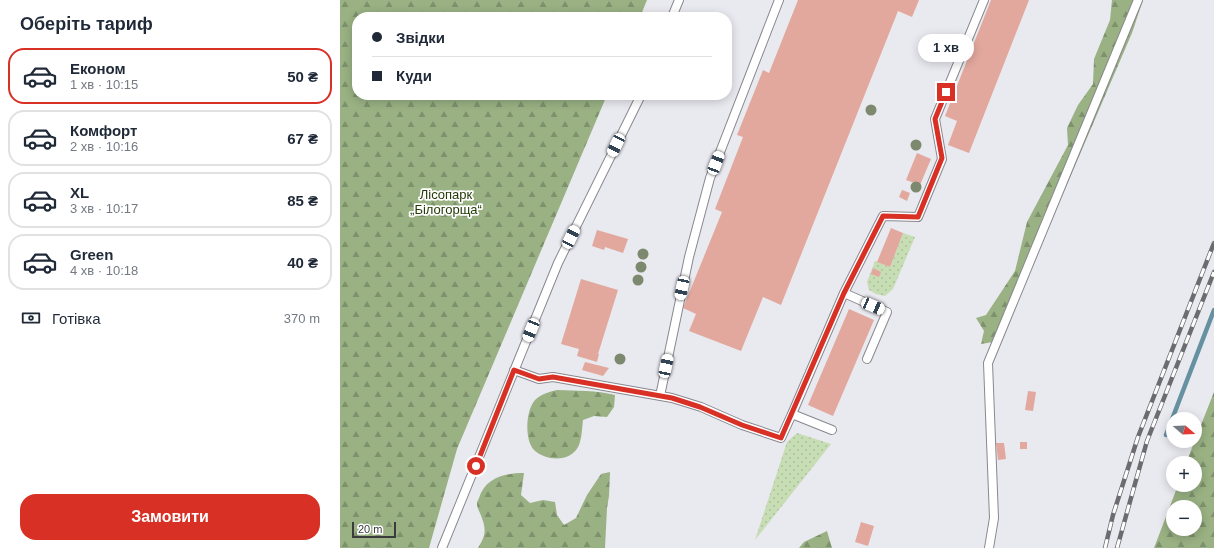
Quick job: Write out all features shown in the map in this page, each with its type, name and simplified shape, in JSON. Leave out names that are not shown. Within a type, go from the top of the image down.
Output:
[{"type":"lane","points":[[674,12],[678,0]]},
{"type":"lane","points":[[660,396],[689,258],[710,178],[779,0]]},
{"type":"lane","points":[[514,370],[539,379],[553,377],[672,398],[700,407],[742,425],[781,438],[844,293],[883,216],[918,217],[942,158],[935,119],[984,0]]},
{"type":"lane","points":[[988,548],[994,518],[988,363],[1138,0]]},
{"type":"lane","points":[[442,548],[558,263],[640,100]]},
{"type":"lane","points":[[844,293],[887,312],[867,359]]},
{"type":"lane","points":[[792,414],[832,430]]},
{"type":"green space","name":"Лісопарк „Білогорща“","points":[[340,0],[647,0],[642,12],[352,12],[352,100],[605,100],[457,449],[429,548],[340,548]]},
{"type":"green space","points":[[1112,0],[1143,0],[1132,33],[1008,322],[993,342],[981,344],[984,331],[976,318],[986,315],[1015,271],[1027,222],[1068,145],[1067,128],[1078,105],[1093,84],[1094,59],[1110,20]]},
{"type":"green space","points":[[903,233],[915,237],[893,289],[885,296],[876,294],[869,290],[867,282],[875,261],[890,267]]},
{"type":"green space","points":[[557,390],[593,391],[615,395],[614,407],[607,417],[594,416],[583,420],[581,439],[576,451],[565,457],[552,458],[539,454],[534,450],[529,439],[527,425],[530,410],[535,400],[548,392]]},
{"type":"green space","points":[[1214,392],[1214,548],[1154,548],[1166,516],[1166,536],[1202,536],[1202,500],[1172,500],[1175,492],[1202,492],[1202,456],[1189,456],[1192,448],[1202,448],[1202,422]]},
{"type":"green space","points":[[797,433],[831,444],[755,540],[787,442]]},
{"type":"green space","points":[[610,472],[605,548],[478,548],[485,531],[477,502],[482,491],[491,481],[510,474],[524,473],[521,495],[530,503],[543,500],[555,502],[557,515],[564,525],[576,518],[587,495],[601,474]]},
{"type":"green space","points":[[827,531],[832,548],[799,548],[804,542]]},
{"type":"building","points":[[798,0],[919,0],[912,17],[898,11],[781,305],[763,297],[741,351],[689,331],[696,314],[683,308],[722,212],[715,209],[743,137],[737,135],[763,70],[769,73]]},
{"type":"building","points":[[991,0],[1029,0],[969,153],[948,145],[957,121],[945,116]]},
{"type":"building","points":[[917,153],[931,159],[920,185],[906,180]]},
{"type":"building","points":[[902,190],[910,193],[907,201],[899,197]]},
{"type":"building","points":[[891,228],[903,233],[890,267],[877,262]]},
{"type":"building","points":[[597,230],[628,239],[623,253],[605,247],[604,250],[592,246]]},
{"type":"building","points":[[873,268],[881,272],[879,277],[871,274]]},
{"type":"building","points":[[581,279],[618,290],[598,354],[597,362],[577,356],[579,349],[561,344]]},
{"type":"building","points":[[849,309],[874,320],[833,416],[808,405]]},
{"type":"building","points":[[585,362],[609,368],[603,376],[582,370]]},
{"type":"building","points":[[1028,391],[1036,392],[1033,411],[1025,410]]},
{"type":"building","points":[[1020,442],[1027,442],[1027,449],[1020,449]]},
{"type":"building","points":[[996,443],[1004,443],[1006,459],[998,460]]},
{"type":"building","points":[[861,522],[874,526],[868,546],[855,542]]},
{"type":"waterway","points":[[1175,412],[1214,310]]},
{"type":"railway","points":[[1105,548],[1113,515],[1138,437],[1214,243]]},
{"type":"railway","points":[[1117,548],[1147,441],[1214,272]]},
{"type":"route","points":[[476,466],[514,370],[539,379],[553,377],[672,398],[700,407],[742,425],[781,438],[844,293],[883,216],[918,217],[942,158],[935,119],[946,92]]}]
